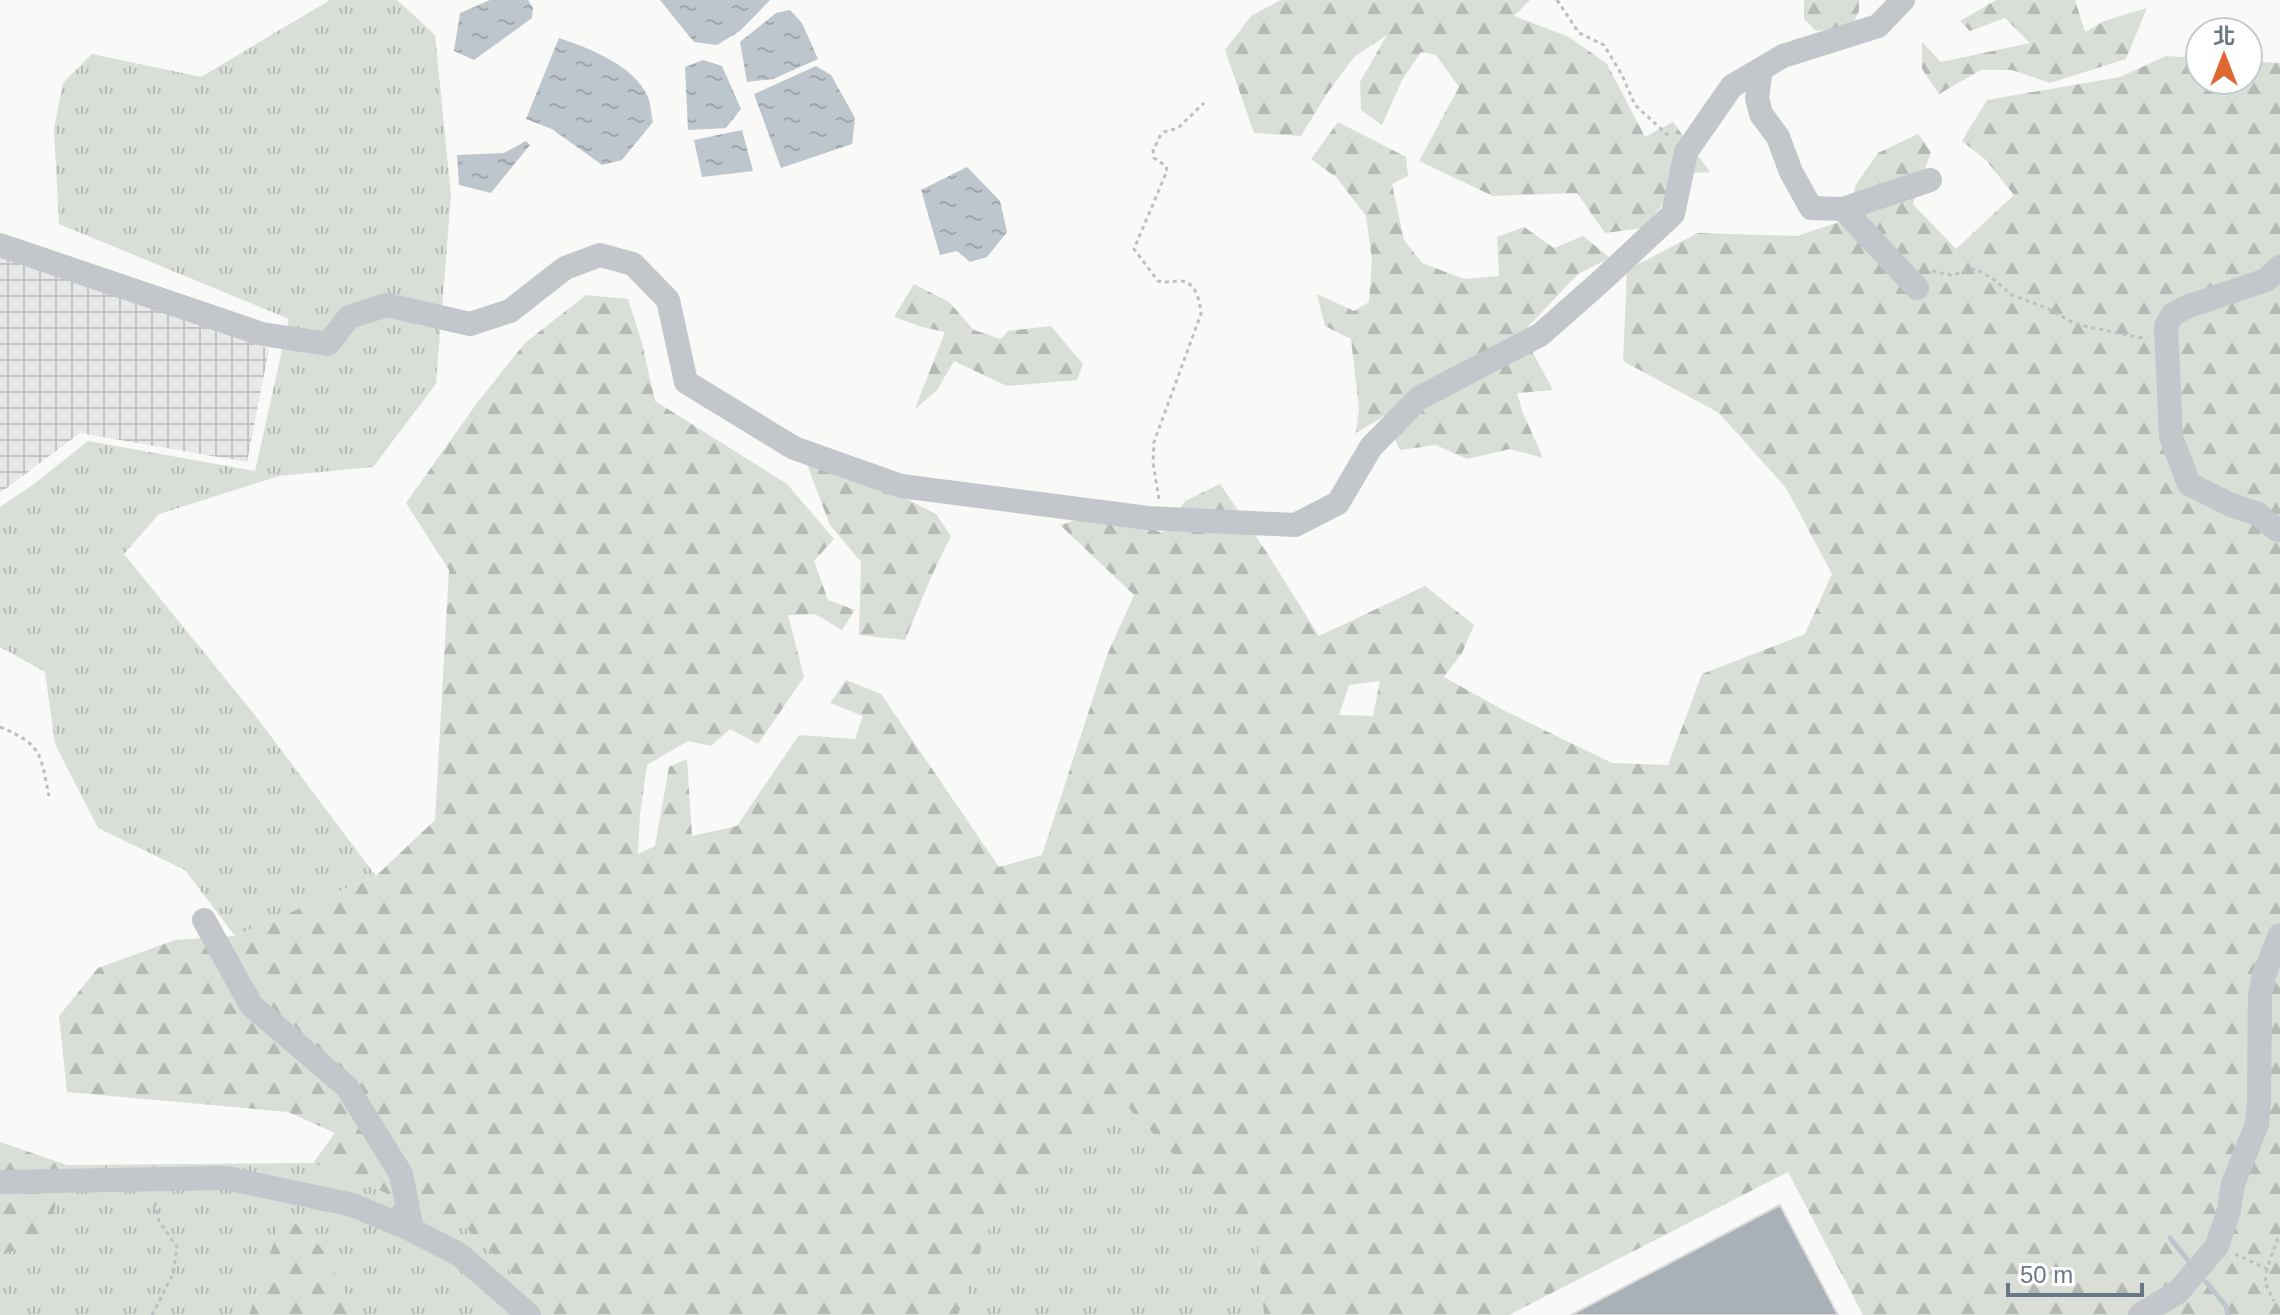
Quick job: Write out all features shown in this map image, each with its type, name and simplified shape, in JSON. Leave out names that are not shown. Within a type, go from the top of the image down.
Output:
[{"type":"street","points":[[0,245],[262,334],[328,344],[349,317],[387,305],[470,324],[510,311],[565,268],[600,255],[633,264],[668,300],[686,382],[794,448],[901,486],[1163,519],[1295,525],[1338,503],[1371,447],[1419,398],[1540,335],[1673,214],[1686,152],[1732,86],[1783,56],[1878,26],[1903,0]]},
{"type":"street","points":[[1761,69],[1757,98],[1761,114],[1778,137],[1791,172],[1811,208],[1843,209],[1930,180]]},
{"type":"street","points":[[1843,209],[1917,288]]},
{"type":"street","points":[[2280,267],[2266,280],[2173,314],[2166,326],[2171,437],[2189,484],[2231,505],[2258,514],[2280,530]]},
{"type":"street","points":[[204,920],[251,1005],[347,1087],[401,1174],[412,1230]]},
{"type":"street","points":[[2140,1315],[2178,1292],[2217,1246],[2229,1210],[2233,1184],[2257,1124],[2260,996],[2264,975],[2280,935]]},
{"type":"street","points":[[0,1182],[226,1178],[353,1205],[460,1255],[529,1315]]},
{"type":"path","points":[[1557,0],[1579,33],[1604,45],[1635,105],[1686,152]]},
{"type":"path","points":[[1163,519],[1153,463],[1154,442],[1201,314],[1200,304],[1192,285],[1158,281],[1134,249],[1167,171],[1166,166],[1154,158],[1155,145],[1164,132],[1178,128],[1204,103]]},
{"type":"path","points":[[1900,269],[1951,275],[1976,269],[2012,295],[2047,308],[2075,324],[2142,338],[2154,354],[2168,365]]},
{"type":"path","points":[[0,727],[33,744],[40,755],[49,796]]},
{"type":"path","points":[[150,1180],[159,1221],[177,1247],[173,1274],[152,1315]]},
{"type":"path","points":[[2274,1301],[2265,1283],[2267,1269],[2280,1239]]},
{"type":"path","points":[[2217,1246],[2267,1269]]},
{"type":"shaded area","points":[[0,255],[269,349],[247,462],[80,433],[0,493]]},
{"type":"green space","points":[[330,0],[397,0],[435,35],[451,195],[436,384],[373,467],[279,476],[159,514],[124,554],[254,714],[376,876],[235,936],[185,870],[98,828],[55,744],[45,672],[0,647],[0,507],[88,441],[255,471],[289,319],[59,224],[54,129],[63,83],[92,54],[201,77]]},
{"type":"green space","points":[[1281,0],[1530,0],[1514,16],[1569,37],[1607,64],[1645,137],[1673,122],[1710,172],[1681,174],[1643,228],[1605,233],[1577,193],[1493,196],[1419,161],[1459,87],[1436,55],[1421,52],[1402,80],[1382,125],[1361,110],[1360,82],[1387,35],[1355,56],[1301,136],[1254,133],[1225,50],[1252,15]]},
{"type":"green space","points":[[1804,0],[1859,0],[1859,11],[1851,27],[1816,31],[1804,19]]},
{"type":"green space","points":[[1996,0],[2075,0],[2085,32],[2104,21],[2147,8],[2126,59],[2050,83],[2012,70],[1981,70],[1939,94],[1922,69],[1922,42],[1941,62],[2030,43],[2005,18],[1970,31],[1960,21]]},
{"type":"green space","points":[[2166,56],[2184,57],[2184,96],[2264,96],[2264,62],[2280,63],[2280,1315],[1863,1315],[1788,1172],[1509,1315],[1264,1315],[1258,1244],[1126,1105],[994,1213],[958,1315],[555,1315],[463,1225],[313,1163],[335,1133],[288,1112],[67,1092],[59,1016],[98,968],[175,940],[235,936],[376,876],[435,820],[449,570],[406,503],[477,403],[525,343],[586,295],[628,299],[655,401],[787,484],[834,539],[814,561],[828,600],[855,610],[842,630],[815,614],[788,615],[804,677],[758,744],[730,729],[711,746],[688,741],[647,765],[638,854],[655,846],[669,767],[687,759],[692,836],[737,826],[799,735],[855,739],[863,716],[830,703],[846,680],[881,694],[999,867],[1042,855],[1107,655],[1134,595],[1060,525],[1108,511],[1162,533],[1185,501],[1220,484],[1319,636],[1425,586],[1474,625],[1462,653],[1444,677],[1501,709],[1612,763],[1668,765],[1702,674],[1805,634],[1832,574],[1786,488],[1719,413],[1623,361],[1627,270],[1698,233],[1797,236],[1851,218],[1855,186],[1878,153],[1918,134],[1931,152],[1913,204],[1956,249],[2014,195],[1986,160],[1962,141],[1987,100],[2120,77]],"holes":[[[1380,681],[1373,716],[1339,715],[1349,685]]]},
{"type":"green space","points":[[1338,122],[1406,157],[1408,176],[1392,184],[1404,240],[1422,263],[1464,279],[1499,276],[1497,237],[1524,227],[1554,248],[1583,236],[1610,258],[1578,274],[1522,333],[1553,390],[1517,393],[1543,458],[1510,449],[1467,459],[1436,445],[1400,450],[1384,416],[1356,433],[1359,409],[1351,339],[1325,326],[1317,294],[1354,311],[1369,302],[1372,260],[1366,216],[1337,178],[1311,159]]},
{"type":"green space","points":[[914,284],[949,302],[974,330],[1001,339],[1008,331],[1051,326],[1083,364],[1077,380],[1007,386],[954,361],[937,390],[915,409],[945,332],[894,317]]},
{"type":"green space","points":[[806,462],[867,479],[936,514],[951,536],[905,640],[859,635],[861,562],[830,525]]},
{"type":"green space","points":[[1126,1105],[1258,1244],[1264,1315],[958,1315],[994,1213]]},
{"type":"green space","points":[[0,1142],[67,1165],[46,1240],[0,1255]]},
{"type":"green space","points":[[313,1163],[463,1225],[555,1315],[357,1315],[321,1247],[284,1214],[249,1315],[0,1315],[0,1255],[46,1240],[67,1165]]},
{"type":"green space","points":[[284,1213],[321,1247],[357,1315],[249,1315]]},
{"type":"water","points":[[490,0],[528,0],[533,8],[532,18],[474,60],[454,51],[460,13]]},
{"type":"water","points":[[660,0],[770,0],[740,31],[717,45],[694,42]]},
{"type":"water","points":[[790,10],[802,23],[818,59],[773,79],[747,82],[740,42],[776,13]]},
{"type":"water","points":[[559,38],[622,67],[642,86],[648,97],[653,122],[622,160],[602,165],[552,129],[526,119]]},
{"type":"water","points":[[703,60],[722,66],[741,109],[726,128],[688,130],[685,67]]},
{"type":"water","points":[[816,66],[831,75],[855,118],[852,144],[781,168],[754,94]]},
{"type":"water","points":[[742,130],[753,171],[702,177],[694,140]]},
{"type":"water","points":[[526,141],[530,145],[491,193],[459,185],[457,155],[504,153]]},
{"type":"water","points":[[967,167],[1000,201],[1007,232],[987,257],[970,262],[957,251],[940,255],[921,190]]},
{"type":"building","points":[[1780,1205],[1838,1315],[1571,1315]]},
{"type":"waterway","points":[[2170,1238],[2187,1259]]},
{"type":"waterway","points":[[2206,1282],[2226,1306],[2228,1315]]}]
